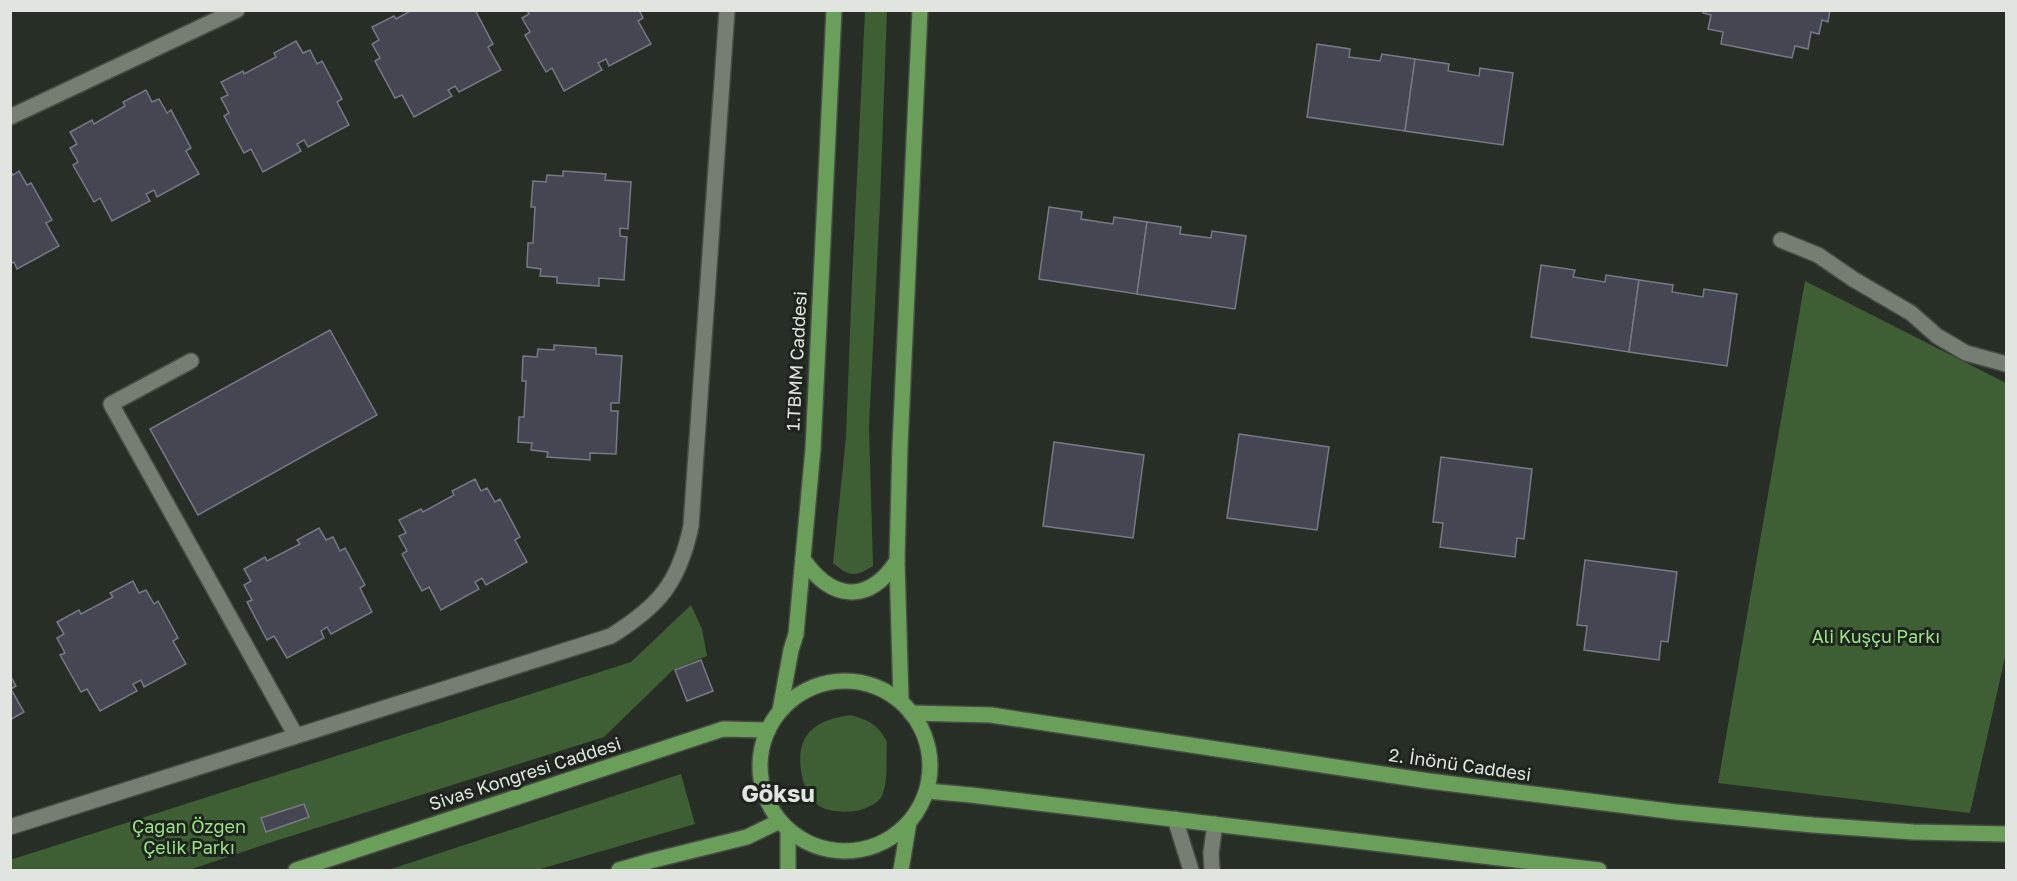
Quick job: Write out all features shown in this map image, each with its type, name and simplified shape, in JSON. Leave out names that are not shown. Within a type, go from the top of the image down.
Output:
[{"type":"main road","name":"1.TBMM Caddesi","points":[[780,710],[796,634],[813,449],[834,10]]},
{"type":"main road","points":[[901,701],[897,561],[900,446],[920,10]]},
{"type":"main road","points":[[802,559],[820,581],[836,590],[854,592],[872,587],[887,577],[897,561]]},
{"type":"main road","points":[[852,681],[878,687],[901,701],[918,722],[928,745],[931,769],[927,791],[915,816],[897,834],[876,846],[850,852],[825,850],[802,840],[784,826],[764,792],[760,763],[765,735],[780,710],[800,693],[825,683],[852,681]]},
{"type":"main road","name":"2. İnönü Caddesi","points":[[911,713],[992,715],[1429,781],[1676,812],[1835,827],[1913,832],[2007,834]]},
{"type":"main road","name":"Sivas Kongresi Caddesi","points":[[296,870],[723,729],[768,730]]},
{"type":"main road","points":[[927,791],[1599,870]]},
{"type":"main road","points":[[901,870],[909,822]]},
{"type":"main road","points":[[619,870],[784,826]]},
{"type":"main road","points":[[784,826],[788,870]]},
{"type":"street","points":[[10,117],[237,10]]},
{"type":"street","points":[[10,827],[611,636],[637,620],[660,598],[675,578],[686,551],[691,526],[727,10]]},
{"type":"street","points":[[1781,240],[1818,255],[1853,279],[1911,313],[1937,336],[1966,353],[2007,364]]},
{"type":"street","points":[[191,361],[111,404],[296,736]]},
{"type":"street","points":[[1175,819],[1191,870]]},
{"type":"street","points":[[1212,870],[1211,853],[1215,824]]},
{"type":"green space","points":[[865,11],[887,11],[869,427],[873,566],[852,574],[843,571],[833,563],[846,437]]},
{"type":"green space","name":"Ali Kuşçu Parkı","points":[[1805,281],[2006,383],[2006,653],[1970,813],[1718,783]]},
{"type":"green space","name":"Çağan Özgen Çelik Parkı","points":[[691,605],[702,629],[707,656],[673,670],[604,737],[189,870],[11,870],[10,860],[631,662]]},
{"type":"green space","points":[[851,715],[872,724],[887,742],[885,788],[879,800],[862,810],[825,809],[817,804],[806,789],[800,762],[801,750],[809,732],[817,726],[838,717]]},
{"type":"green space","points":[[681,774],[695,824],[537,870],[388,870]]},
{"type":"building","points":[[412,10],[475,10],[493,44],[488,47],[501,70],[459,92],[455,86],[448,90],[452,96],[414,117],[402,95],[395,98],[375,61],[380,58],[372,44],[379,40],[372,27],[394,16],[396,19]]},
{"type":"building","points":[[527,10],[639,10],[643,18],[638,21],[651,44],[609,66],[606,59],[598,63],[602,70],[564,91],[552,68],[546,72],[525,35],[530,32],[522,18],[529,14]]},
{"type":"building","points":[[1704,10],[1830,10],[1828,22],[1822,20],[1819,34],[1811,32],[1808,49],[1795,46],[1792,58],[1721,44],[1723,32],[1708,29],[1711,15],[1703,13]]},
{"type":"building","points":[[296,41],[303,53],[310,50],[317,64],[322,61],[342,99],[337,102],[349,125],[308,147],[304,140],[297,144],[301,151],[263,172],[251,149],[244,153],[224,116],[229,113],[221,98],[228,95],[221,82],[243,71],[244,74],[276,57],[274,53]]},
{"type":"building","points":[[1317,44],[1350,49],[1349,57],[1380,61],[1382,54],[1415,59],[1405,131],[1307,117]]},
{"type":"building","points":[[1415,59],[1449,64],[1448,71],[1479,76],[1480,68],[1513,73],[1503,145],[1405,131]]},
{"type":"building","points":[[146,90],[152,102],[159,99],[167,113],[171,110],[191,148],[186,151],[199,174],[157,197],[154,190],[146,194],[150,201],[112,221],[100,198],[94,202],[73,165],[78,162],[70,148],[77,144],[70,132],[92,120],[94,124],[125,106],[123,102]]},
{"type":"building","points":[[10,171],[13,175],[19,171],[27,185],[31,183],[52,220],[46,223],[59,246],[17,269],[14,262],[10,264]]},
{"type":"building","points":[[563,171],[606,174],[605,180],[631,182],[628,229],[620,228],[620,236],[627,237],[624,280],[599,278],[599,286],[557,283],[557,277],[540,276],[541,269],[527,267],[528,243],[533,243],[535,207],[531,207],[533,181],[546,182],[547,175],[563,176]]},
{"type":"building","points":[[1049,207],[1082,212],[1081,219],[1113,224],[1114,217],[1147,222],[1137,294],[1039,279]]},
{"type":"building","points":[[1147,222],[1181,227],[1180,234],[1211,238],[1212,231],[1246,236],[1235,309],[1137,294]]},
{"type":"building","points":[[1541,265],[1575,270],[1573,277],[1605,282],[1606,275],[1639,280],[1629,352],[1531,337]]},
{"type":"building","points":[[1639,280],[1673,285],[1672,292],[1703,297],[1704,289],[1737,294],[1727,366],[1629,352]]},
{"type":"building","points":[[330,330],[377,415],[198,515],[150,429]]},
{"type":"building","points":[[554,345],[596,348],[596,354],[622,356],[619,403],[611,403],[611,411],[618,411],[616,454],[590,453],[590,460],[547,457],[548,452],[531,450],[532,443],[518,442],[519,417],[524,417],[526,381],[522,381],[523,356],[537,357],[538,349],[554,350]]},
{"type":"building","points":[[1239,434],[1329,447],[1317,530],[1227,518]]},
{"type":"building","points":[[1054,442],[1144,455],[1133,538],[1043,526]]},
{"type":"building","points":[[1441,457],[1532,469],[1524,539],[1517,538],[1515,557],[1440,547],[1443,523],[1433,522]]},
{"type":"building","points":[[475,479],[481,491],[487,488],[495,502],[500,499],[520,537],[515,540],[527,562],[486,585],[482,578],[475,582],[479,589],[441,610],[429,587],[422,591],[402,554],[407,551],[399,536],[406,533],[399,520],[421,509],[423,512],[454,495],[452,491]]},
{"type":"building","points":[[319,528],[326,540],[333,537],[340,551],[345,548],[365,585],[360,588],[372,612],[331,634],[327,627],[321,631],[324,638],[287,658],[274,636],[267,640],[247,602],[252,600],[244,585],[251,581],[244,569],[265,557],[267,561],[300,544],[297,540]]},
{"type":"building","points":[[1585,560],[1677,572],[1668,642],[1661,641],[1659,660],[1584,650],[1587,626],[1577,625]]},
{"type":"building","points":[[133,581],[139,593],[146,590],[154,604],[158,601],[178,638],[173,641],[186,664],[144,687],[141,680],[133,684],[137,691],[100,711],[87,689],[81,692],[60,655],[65,653],[57,638],[64,634],[57,622],[79,610],[81,614],[113,597],[110,593]]},
{"type":"building","points":[[701,660],[713,691],[687,701],[675,670]]},
{"type":"building","points":[[10,675],[16,686],[11,689],[24,712],[10,720]]},
{"type":"building","points":[[304,804],[309,817],[266,832],[261,818]]},
{"type":"district","name":"Göksu","points":[[778,794]]}]
